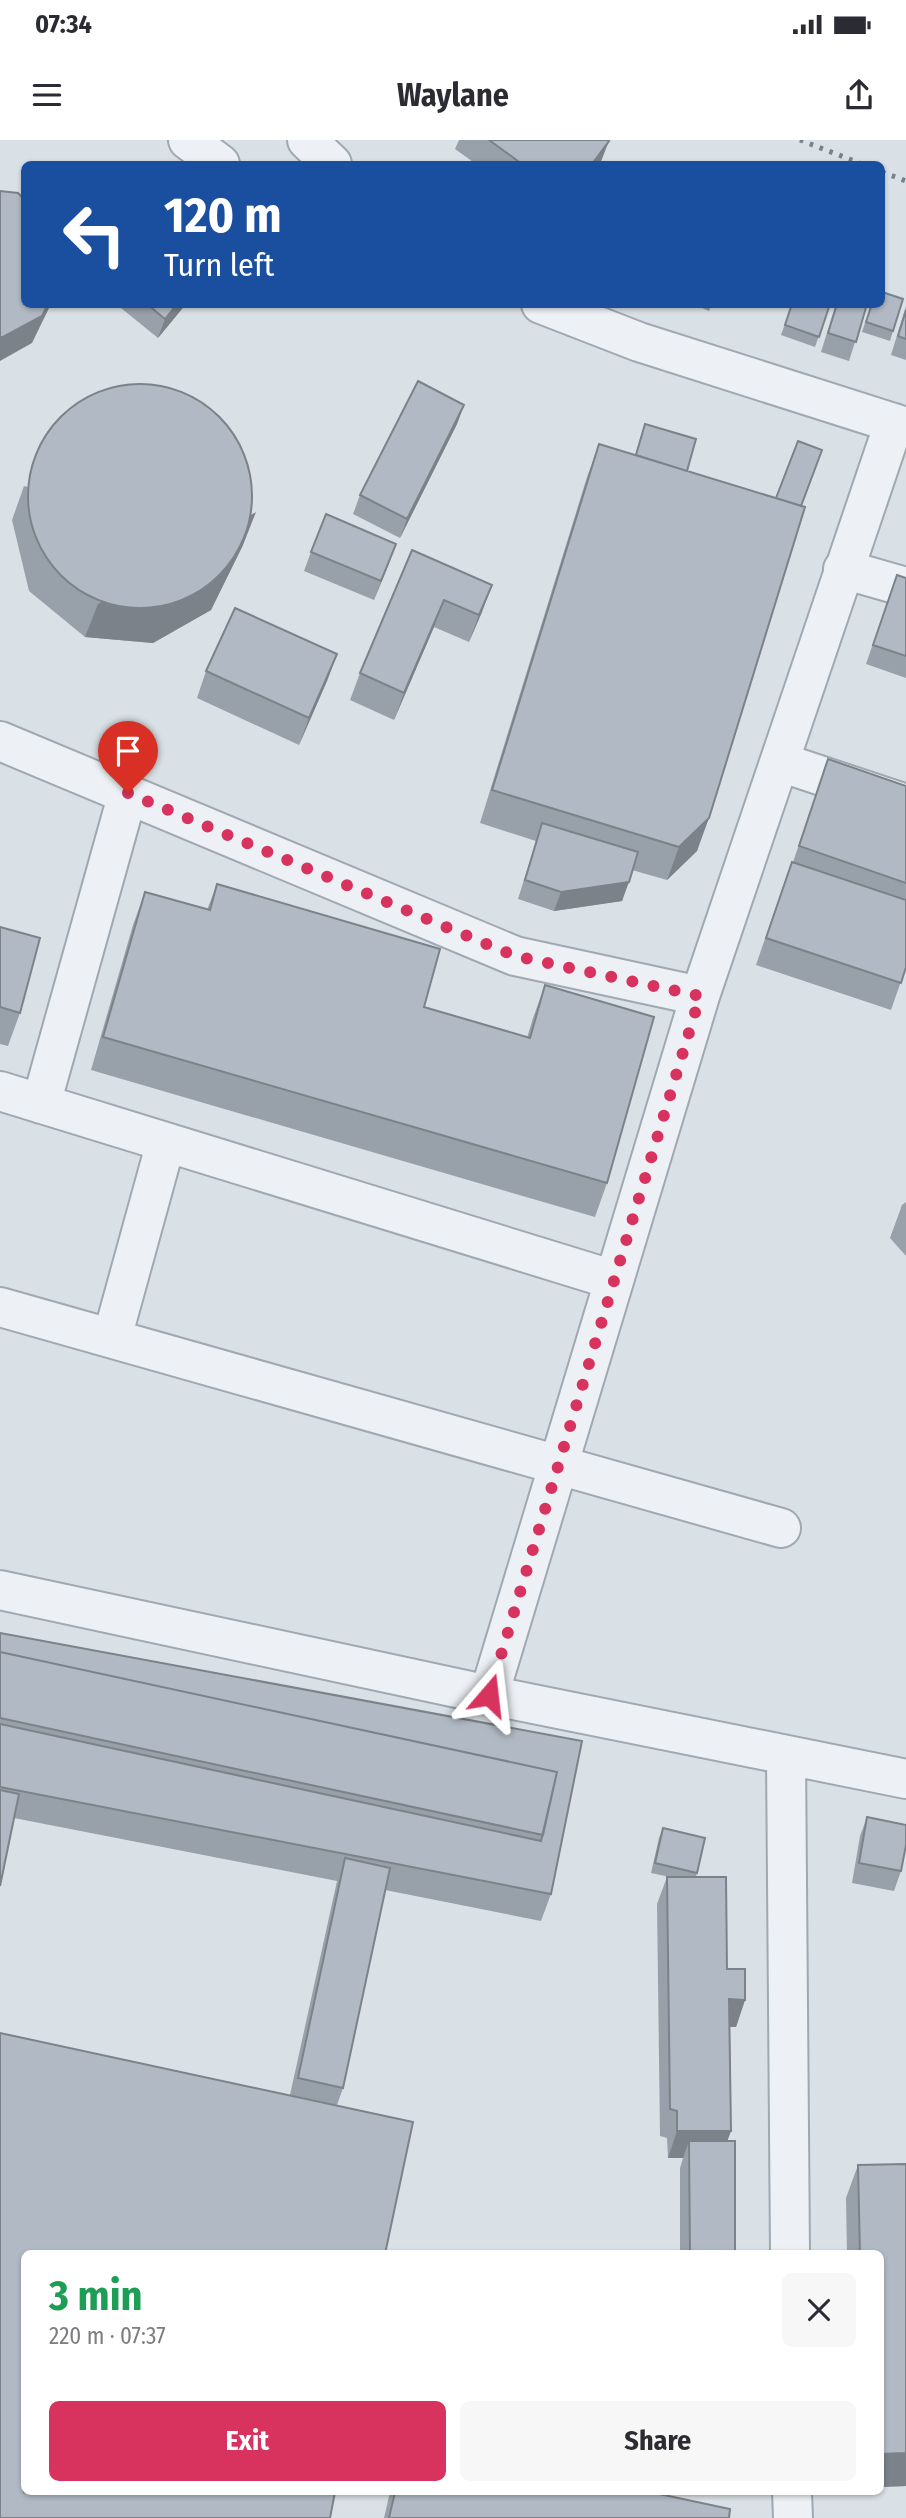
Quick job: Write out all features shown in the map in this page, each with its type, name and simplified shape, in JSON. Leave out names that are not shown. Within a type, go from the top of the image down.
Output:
[{"type":"street","points":[[188,140],[216,161]]},
{"type":"street","points":[[307,140],[329,161]]},
{"type":"street","points":[[489,1695],[700,996],[843,569],[900,425],[639,342],[551,308]]},
{"type":"street","points":[[843,569],[906,587]]},
{"type":"street","points":[[0,741],[515,956],[700,996]]},
{"type":"street","points":[[780,762],[906,804]]},
{"type":"street","points":[[41,1104],[128,793]]},
{"type":"street","points":[[0,1091],[614,1280]]},
{"type":"street","points":[[112,1338],[166,1142]]},
{"type":"street","points":[[0,1307],[781,1528]]},
{"type":"street","points":[[0,1590],[489,1695],[906,1779]]},
{"type":"street","points":[[786,1756],[790,2250]]},
{"type":"street","points":[[792,2495],[793,2518]]},
{"type":"building","points":[[489,140],[609,141],[594,161],[518,161]]},
{"type":"building","points":[[0,191],[18,193],[21,196],[21,308],[46,308],[42,316],[0,337]]},
{"type":"building","points":[[885,293],[903,299],[893,331],[866,322],[871,308],[885,308]]},
{"type":"building","points":[[152,308],[174,308],[165,319]]},
{"type":"building","points":[[791,308],[829,308],[819,337],[785,325]]},
{"type":"building","points":[[836,308],[866,308],[856,342],[828,333]]},
{"type":"building","points":[[906,310],[906,339],[898,336]]},
{"type":"building","points":[[418,381],[464,405],[407,519],[360,495]]},
{"type":"building","points":[[151,384],[173,388],[193,397],[211,409],[227,425],[248,463],[252,496],[248,529],[244,539],[227,567],[211,583],[173,604],[129,608],[107,604],[87,595],[69,583],[53,567],[32,529],[28,485],[32,463],[41,443],[53,425],[69,409],[107,388]]},
{"type":"building","points":[[645,424],[696,439],[687,471],[636,455]]},
{"type":"building","points":[[798,441],[822,450],[801,506],[776,498]]},
{"type":"building","points":[[599,444],[805,507],[709,818],[679,847],[492,790]]},
{"type":"building","points":[[326,514],[396,544],[381,581],[311,552]]},
{"type":"building","points":[[412,550],[492,585],[479,615],[444,600],[404,693],[360,673]]},
{"type":"building","points":[[897,575],[906,578],[906,656],[873,645]]},
{"type":"building","points":[[235,608],[337,654],[309,718],[206,671]]},
{"type":"building","points":[[828,759],[906,786],[906,883],[799,846]]},
{"type":"building","points":[[542,823],[638,852],[629,882],[561,892],[525,880]]},
{"type":"building","points":[[792,862],[906,900],[906,967],[901,983],[766,938]]},
{"type":"building","points":[[217,884],[440,949],[424,1007],[530,1038],[545,985],[654,1017],[607,1183],[103,1037],[145,892],[210,910]]},
{"type":"building","points":[[0,927],[40,938],[20,1013],[0,1007]]},
{"type":"building","points":[[0,1633],[582,1741],[551,1894],[0,1787],[0,1724],[541,1841],[557,1772],[0,1652]]},
{"type":"building","points":[[0,1652],[557,1772],[543,1835],[0,1718]]},
{"type":"building","points":[[0,1790],[19,1794],[0,1886]]},
{"type":"building","points":[[867,1817],[906,1825],[906,1845],[901,1871],[859,1863]]},
{"type":"building","points":[[663,1828],[705,1838],[697,1873],[655,1863]]},
{"type":"building","points":[[345,1858],[390,1868],[343,2088],[298,2078]]},
{"type":"building","points":[[667,1877],[726,1877],[727,1969],[745,1969],[745,2000],[729,1999],[731,2131],[677,2131],[677,2111],[670,2109]]},
{"type":"building","points":[[0,2033],[413,2122],[386,2250],[21,2250],[21,2495],[334,2495],[330,2518],[0,2518]]},
{"type":"building","points":[[689,2141],[735,2141],[735,2250],[690,2250]]},
{"type":"building","points":[[906,2164],[906,2453],[884,2454],[884,2250],[860,2250],[858,2165]]},
{"type":"building","points":[[394,2495],[664,2495],[730,2509],[729,2518],[389,2518]]},
{"type":"railway","points":[[800,140],[854,161]]},
{"type":"railway","points":[[885,173],[906,181]]},
{"type":"route","points":[[128,793],[515,956],[700,996],[489,1695]]}]
